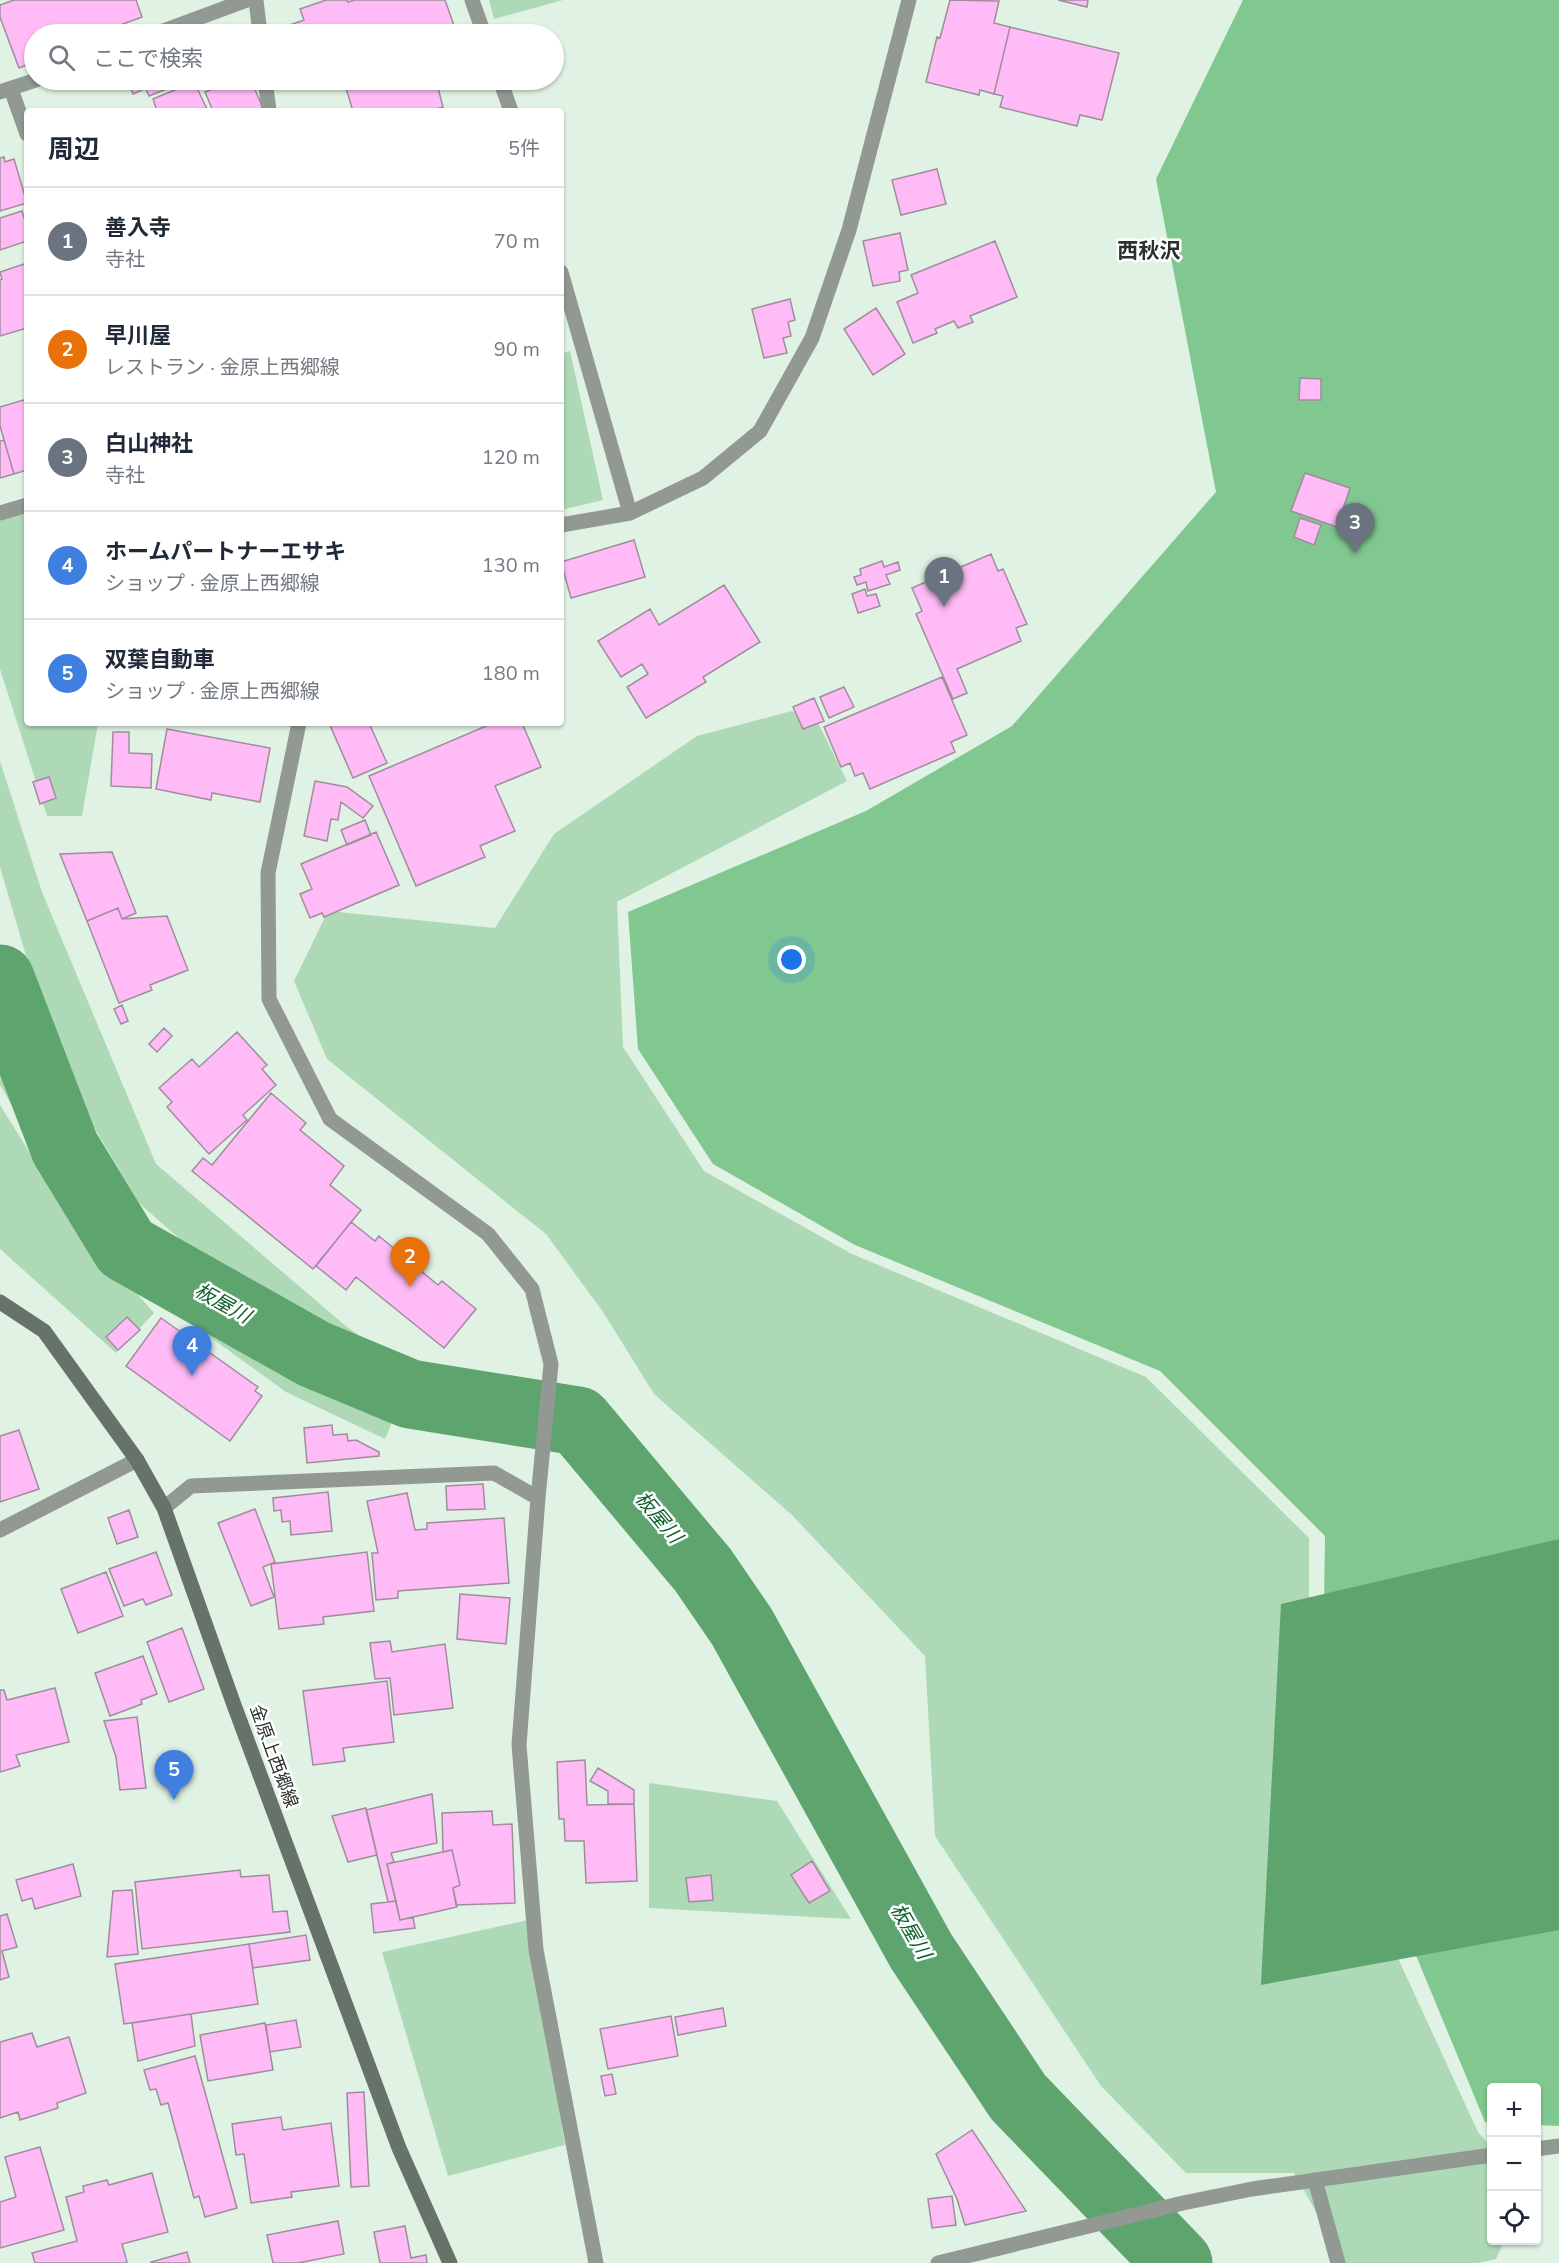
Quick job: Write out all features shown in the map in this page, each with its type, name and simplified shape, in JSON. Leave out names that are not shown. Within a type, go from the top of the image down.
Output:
[{"type":"main road","name":"金原上西郷線","points":[[0,1302],[44,1331],[137,1460],[164,1508],[234,1705],[399,2148],[450,2263]]},
{"type":"street","points":[[182,24],[247,0]]},
{"type":"street","points":[[256,0],[259,24]]},
{"type":"street","points":[[472,0],[480,24]]},
{"type":"street","points":[[564,524],[630,513],[703,478],[760,431],[812,338],[849,230],[909,0]]},
{"type":"street","points":[[24,84],[6,91],[24,128]]},
{"type":"street","points":[[266,90],[269,108]]},
{"type":"street","points":[[504,90],[510,108]]},
{"type":"street","points":[[564,282],[630,513]]},
{"type":"street","points":[[0,513],[24,506]]},
{"type":"street","points":[[298,726],[268,873],[269,999],[330,1119],[488,1234],[532,1289],[551,1364],[519,1745],[537,1950],[596,2263]]},
{"type":"street","points":[[0,1530],[137,1460]]},
{"type":"street","points":[[164,1508],[191,1486],[494,1473],[538,1498]]},
{"type":"street","points":[[1541,2148],[1559,2146]]},
{"type":"street","points":[[938,2263],[1252,2188],[1487,2157]]},
{"type":"street","points":[[1315,2180],[1338,2263]]},
{"type":"shaded area","points":[[489,0],[563,0],[494,19]]},
{"type":"shaded area","points":[[1243,0],[1559,0],[1559,2126],[1541,2125],[1541,2083],[1487,2083],[1487,2122],[1485,2122],[1396,1907],[1322,1746],[1325,1536],[1160,1371],[855,1245],[713,1164],[638,1049],[628,912],[866,811],[1012,726],[1216,492],[1156,179]]},
{"type":"shaded area","points":[[570,351],[603,500],[564,509],[564,353]]},
{"type":"shaded area","points":[[24,508],[24,726],[97,726],[82,816],[47,816],[0,669],[0,515]]},
{"type":"shaded area","points":[[792,711],[819,725],[847,781],[617,902],[623,1047],[704,1171],[852,1254],[1146,1377],[1309,1538],[1309,1765],[1478,2132],[1487,2142],[1487,2245],[1502,2245],[1496,2259],[1478,2263],[1345,2263],[1294,2173],[1186,2173],[1101,2086],[935,1836],[925,1656],[792,1515],[654,1394],[603,1312],[546,1234],[327,1059],[294,981],[328,911],[495,928],[554,834],[697,736]]},
{"type":"shaded area","points":[[0,761],[42,892],[156,1164],[347,1327],[412,1372],[407,1387],[251,1302],[139,1203],[83,1109],[37,993],[0,867]]},
{"type":"shaded area","points":[[0,1024],[42,1110],[123,1230],[187,1293],[279,1354],[399,1405],[385,1439],[286,1392],[188,1321],[106,1243],[21,1121],[0,1085]]},
{"type":"shaded area","points":[[0,1105],[67,1213],[154,1313],[116,1353],[0,1249]]},
{"type":"shaded area","points":[[1559,1539],[1559,1930],[1261,1985],[1281,1604]]},
{"type":"shaded area","points":[[649,1783],[777,1801],[851,1919],[649,1908]]},
{"type":"shaded area","points":[[528,1920],[565,2145],[448,2176],[382,1952]]},
{"type":"building","points":[[14,0],[136,0],[142,17],[123,24],[24,24],[24,66],[19,68],[0,17],[0,5]]},
{"type":"building","points":[[326,0],[347,0],[348,2],[354,0],[445,0],[453,24],[292,24],[304,20],[300,9]]},
{"type":"building","points":[[950,0],[999,1],[994,23],[1010,27],[994,94],[980,90],[979,95],[926,82],[937,37],[940,38]]},
{"type":"building","points":[[1058,0],[1088,0],[1087,7]]},
{"type":"building","points":[[1010,27],[1119,53],[1102,120],[1080,115],[1077,126],[1000,107],[1003,96],[994,94]]},
{"type":"building","points":[[146,90],[164,90],[149,96]]},
{"type":"building","points":[[175,90],[198,90],[207,108],[156,108],[153,99]]},
{"type":"building","points":[[255,90],[263,108],[212,108],[205,92]]},
{"type":"building","points":[[346,90],[439,90],[443,107],[440,108],[352,108]]},
{"type":"building","points":[[4,157],[5,162],[14,159],[24,193],[24,204],[0,211],[0,158]]},
{"type":"building","points":[[937,169],[946,204],[901,215],[892,180]]},
{"type":"building","points":[[22,211],[24,242],[0,250],[0,218]]},
{"type":"building","points":[[900,233],[908,270],[899,272],[900,281],[873,286],[863,241]]},
{"type":"building","points":[[995,241],[1017,297],[970,316],[973,322],[958,328],[954,321],[935,329],[937,333],[913,343],[897,302],[918,293],[911,275]]},
{"type":"building","points":[[24,264],[24,329],[0,336],[0,280],[2,279],[0,272]]},
{"type":"building","points":[[790,299],[795,320],[788,322],[791,336],[783,338],[787,353],[764,358],[752,309]]},
{"type":"building","points":[[876,308],[905,354],[873,375],[844,329]]},
{"type":"building","points":[[1300,378],[1321,379],[1321,400],[1299,400]]},
{"type":"building","points":[[24,400],[24,471],[14,474],[0,426],[0,407]]},
{"type":"building","points":[[4,440],[14,474],[0,478],[0,441]]},
{"type":"building","points":[[1305,473],[1350,488],[1337,527],[1291,511]]},
{"type":"building","points":[[1300,518],[1321,525],[1314,545],[1294,537]]},
{"type":"building","points":[[634,540],[645,577],[571,598],[564,573],[564,561]]},
{"type":"building","points":[[991,554],[998,571],[1003,569],[1027,624],[1016,628],[1021,641],[957,669],[967,693],[953,699],[916,614],[922,611],[912,588]]},
{"type":"building","points":[[882,561],[884,567],[898,562],[900,570],[886,575],[890,584],[868,591],[866,582],[857,585],[854,577],[861,575],[860,569]]},
{"type":"building","points":[[724,585],[760,642],[703,677],[706,682],[646,718],[627,687],[648,674],[642,664],[621,677],[598,641],[650,609],[659,625]]},
{"type":"building","points":[[865,589],[867,596],[876,594],[880,606],[858,613],[852,594]]},
{"type":"building","points":[[942,677],[967,735],[951,742],[955,752],[870,789],[863,773],[855,776],[850,763],[841,767],[824,727]]},
{"type":"building","points":[[844,687],[854,707],[829,718],[820,697]]},
{"type":"building","points":[[814,698],[824,721],[803,729],[793,707]]},
{"type":"building","points":[[330,726],[370,726],[387,763],[353,778]]},
{"type":"building","points":[[486,726],[523,726],[541,767],[495,786],[515,831],[480,846],[485,857],[416,886],[369,776]]},
{"type":"building","points":[[167,729],[270,748],[260,802],[212,793],[211,800],[156,789]]},
{"type":"building","points":[[113,732],[129,732],[129,753],[152,754],[151,788],[111,786]]},
{"type":"building","points":[[49,777],[56,798],[40,804],[33,782]]},
{"type":"building","points":[[315,781],[347,787],[373,806],[363,818],[341,802],[338,820],[331,819],[327,841],[304,836]]},
{"type":"building","points":[[365,820],[371,835],[347,845],[341,830]]},
{"type":"building","points":[[376,832],[399,885],[324,917],[322,913],[310,918],[300,894],[312,889],[301,864]]},
{"type":"building","points":[[112,852],[136,913],[122,919],[118,908],[87,921],[60,854]]},
{"type":"building","points":[[118,908],[122,919],[167,916],[188,970],[150,985],[152,990],[119,1003],[87,921]]},
{"type":"building","points":[[122,1005],[128,1021],[121,1024],[114,1009]]},
{"type":"building","points":[[164,1028],[172,1036],[157,1052],[149,1044]]},
{"type":"building","points":[[237,1032],[267,1065],[262,1069],[276,1085],[243,1115],[247,1120],[209,1154],[167,1107],[172,1102],[159,1088],[192,1059],[199,1067]]},
{"type":"building","points":[[271,1093],[306,1123],[300,1130],[344,1166],[330,1185],[361,1210],[313,1269],[192,1171],[203,1158],[212,1165]]},
{"type":"building","points":[[351,1222],[375,1241],[379,1236],[438,1285],[442,1281],[476,1309],[444,1348],[356,1277],[346,1290],[316,1266]]},
{"type":"building","points":[[127,1317],[140,1330],[118,1350],[106,1337]]},
{"type":"building","points":[[161,1318],[258,1387],[255,1391],[262,1396],[230,1441],[126,1366]]},
{"type":"building","points":[[332,1425],[333,1435],[347,1434],[348,1441],[356,1440],[379,1452],[379,1456],[307,1463],[304,1428]]},
{"type":"building","points":[[19,1430],[39,1489],[0,1502],[0,1436]]},
{"type":"building","points":[[483,1484],[485,1509],[447,1510],[446,1486]]},
{"type":"building","points":[[328,1492],[332,1531],[291,1535],[290,1521],[282,1522],[281,1510],[274,1511],[273,1498]]},
{"type":"building","points":[[407,1493],[415,1530],[427,1529],[427,1523],[504,1518],[509,1583],[398,1591],[398,1598],[376,1600],[372,1553],[378,1553],[367,1501]]},
{"type":"building","points":[[255,1509],[275,1562],[263,1567],[274,1597],[251,1606],[218,1523]]},
{"type":"building","points":[[129,1510],[138,1537],[117,1544],[108,1518]]},
{"type":"building","points":[[156,1552],[172,1595],[146,1605],[143,1599],[124,1606],[109,1569]]},
{"type":"building","points":[[367,1552],[374,1611],[323,1617],[324,1624],[279,1629],[271,1564]]},
{"type":"building","points":[[106,1572],[123,1616],[78,1633],[61,1589]]},
{"type":"building","points":[[460,1594],[510,1598],[506,1644],[457,1639]]},
{"type":"building","points":[[182,1628],[204,1689],[169,1702],[147,1642]]},
{"type":"building","points":[[390,1641],[392,1652],[445,1644],[453,1708],[394,1715],[390,1678],[375,1679],[370,1643]]},
{"type":"building","points":[[143,1656],[157,1694],[141,1700],[142,1704],[110,1716],[95,1673]]},
{"type":"building","points":[[387,1681],[394,1742],[343,1748],[345,1761],[313,1765],[303,1691]]},
{"type":"building","points":[[55,1688],[69,1742],[16,1755],[20,1766],[0,1772],[0,1690],[4,1690],[7,1700]]},
{"type":"building","points":[[137,1717],[146,1788],[120,1790],[116,1757],[104,1721]]},
{"type":"building","points":[[585,1760],[587,1805],[634,1804],[637,1881],[586,1883],[584,1841],[565,1841],[564,1819],[559,1819],[557,1762]]},
{"type":"building","points":[[598,1768],[634,1790],[634,1804],[608,1804],[608,1791],[590,1781]]},
{"type":"building","points":[[432,1794],[437,1843],[391,1853],[394,1862],[387,1864],[396,1901],[388,1902],[366,1810]]},
{"type":"building","points":[[366,1808],[377,1855],[348,1862],[332,1816]]},
{"type":"building","points":[[492,1811],[493,1825],[512,1824],[515,1903],[456,1905],[453,1888],[460,1885],[452,1850],[443,1852],[442,1813]]},
{"type":"building","points":[[452,1850],[460,1885],[453,1888],[457,1907],[400,1920],[387,1864]]},
{"type":"building","points":[[812,1861],[830,1891],[809,1903],[791,1875]]},
{"type":"building","points":[[73,1864],[81,1896],[35,1909],[32,1898],[22,1901],[16,1880]]},
{"type":"building","points":[[240,1870],[241,1877],[269,1875],[273,1912],[287,1911],[290,1932],[142,1949],[135,1882]]},
{"type":"building","points":[[711,1875],[713,1900],[689,1902],[686,1878]]},
{"type":"building","points":[[132,1890],[138,1954],[107,1957],[113,1891]]},
{"type":"building","points":[[396,1901],[400,1920],[413,1917],[415,1928],[374,1933],[371,1904]]},
{"type":"building","points":[[7,1914],[17,1947],[2,1951],[9,1977],[0,1980],[0,1916]]},
{"type":"building","points":[[306,1935],[310,1960],[253,1968],[249,1944]]},
{"type":"building","points":[[249,1944],[258,2004],[124,2024],[115,1964]]},
{"type":"building","points":[[723,2008],[726,2026],[678,2035],[675,2017]]},
{"type":"building","points":[[191,2014],[195,2046],[138,2061],[132,2023]]},
{"type":"building","points":[[671,2016],[678,2056],[608,2069],[600,2029]]},
{"type":"building","points":[[296,2020],[301,2047],[270,2052],[266,2025]]},
{"type":"building","points":[[265,2023],[273,2070],[208,2081],[200,2035]]},
{"type":"building","points":[[32,2033],[37,2047],[69,2037],[86,2093],[57,2103],[58,2108],[20,2120],[18,2112],[0,2118],[0,2042]]},
{"type":"building","points":[[195,2056],[237,2208],[205,2217],[199,2196],[194,2198],[168,2103],[161,2105],[156,2089],[150,2090],[144,2070]]},
{"type":"building","points":[[612,2074],[616,2094],[605,2096],[601,2076]]},
{"type":"building","points":[[364,2092],[369,2186],[351,2187],[347,2093]]},
{"type":"building","points":[[281,2117],[283,2130],[331,2123],[339,2186],[291,2192],[292,2197],[251,2203],[244,2154],[236,2155],[232,2124]]},
{"type":"building","points":[[972,2130],[1026,2211],[965,2225],[957,2199],[936,2154]]},
{"type":"building","points":[[40,2147],[64,2230],[0,2248],[0,2202],[16,2197],[5,2157]]},
{"type":"building","points":[[152,2173],[168,2232],[122,2244],[127,2262],[125,2263],[35,2263],[32,2253],[77,2241],[66,2197],[84,2192],[83,2186],[107,2180],[109,2185]]},
{"type":"building","points":[[952,2196],[956,2225],[932,2228],[928,2199]]},
{"type":"building","points":[[338,2221],[344,2254],[298,2263],[273,2263],[267,2235]]},
{"type":"building","points":[[405,2226],[411,2258],[426,2255],[427,2263],[380,2263],[374,2232]]},
{"type":"building","points":[[187,2252],[190,2263],[151,2263],[151,2262]]},
{"type":"waterway","name":"板屋川","points":[[0,979],[65,1148],[126,1248],[314,1354],[410,1394],[578,1421],[703,1570],[742,1627],[921,1951],[1018,2097],[1178,2263]]},
{"type":"place","name":"白山神社","points":[[1355,553]]},
{"type":"place","name":"善入寺","points":[[944,607]]},
{"type":"place","name":"早川屋","points":[[410,1287]]},
{"type":"place","name":"ホームパートナーエサキ","points":[[192,1376]]},
{"type":"place","name":"双葉自動車","points":[[174,1800]]},
{"type":"district","name":"西秋沢","points":[[1149,251]]}]
